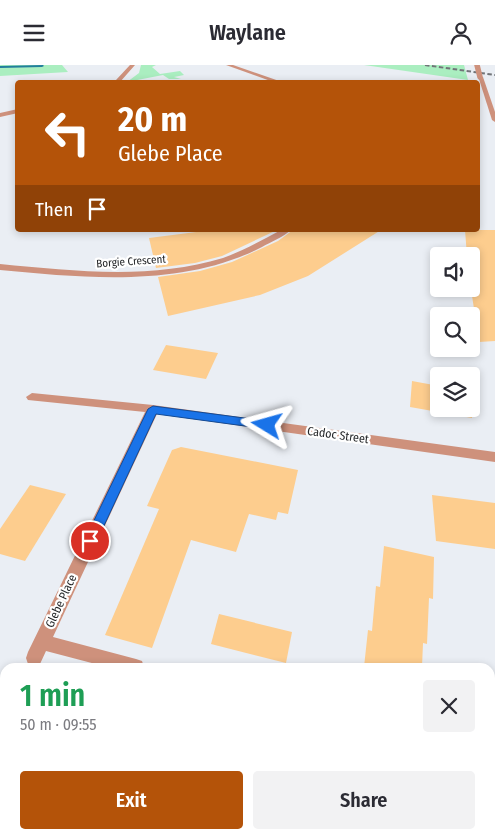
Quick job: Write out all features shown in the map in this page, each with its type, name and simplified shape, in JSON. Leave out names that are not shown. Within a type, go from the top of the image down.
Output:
[{"type":"street","points":[[116,80],[133,65]]},
{"type":"street","points":[[228,65],[274,80]]},
{"type":"street","points":[[477,65],[487,101],[495,120]]},
{"type":"street","points":[[480,101],[487,101]]},
{"type":"street","points":[[0,115],[15,112]]},
{"type":"street","points":[[0,115],[15,116]]},
{"type":"street","name":"Borgie Crescent","points":[[0,267],[82,275],[153,273],[218,262],[261,245],[284,232]]},
{"type":"street","name":"Cadoc Street","points":[[32,397],[153,409],[495,457]]},
{"type":"street","name":"Glebe Place","points":[[34,658],[153,409]]},
{"type":"street","points":[[42,643],[120,663]]},
{"type":"green space","points":[[0,65],[62,65],[68,72],[0,76]]},
{"type":"green space","points":[[141,65],[156,65],[152,67],[160,74],[180,71],[184,75],[174,77],[181,79],[169,79],[163,75],[130,80],[139,73]]},
{"type":"green space","points":[[364,65],[464,65],[468,80]]},
{"type":"building","points":[[495,230],[495,341],[480,342],[480,307],[474,307],[472,297],[480,297],[480,247],[466,247],[465,232]]},
{"type":"building","points":[[196,232],[273,232],[222,256],[195,263],[156,268],[149,238]]},
{"type":"building","points":[[290,232],[378,232],[308,276],[260,295],[168,316],[158,277],[200,271],[232,262],[278,241]]},
{"type":"building","points":[[166,345],[218,353],[206,379],[153,370]]},
{"type":"building","points":[[412,381],[430,384],[430,411],[410,407]]},
{"type":"building","points":[[181,447],[298,470],[288,514],[278,512],[276,520],[249,514],[236,552],[191,540],[152,648],[105,635],[159,509],[147,506],[172,450]]},
{"type":"building","points":[[30,485],[66,494],[25,561],[0,554],[0,529]]},
{"type":"building","points":[[432,495],[495,503],[495,549],[436,541]]},
{"type":"building","points":[[384,546],[434,557],[433,599],[429,598],[427,644],[423,643],[422,663],[364,663],[368,630],[372,631],[376,586],[380,587]]},
{"type":"building","points":[[219,614],[292,632],[286,663],[211,644]]},
{"type":"waterway","points":[[0,67],[42,66]]},
{"type":"railway","points":[[425,65],[495,75]]},
{"type":"route","points":[[90,541],[153,409],[267,425]]}]
